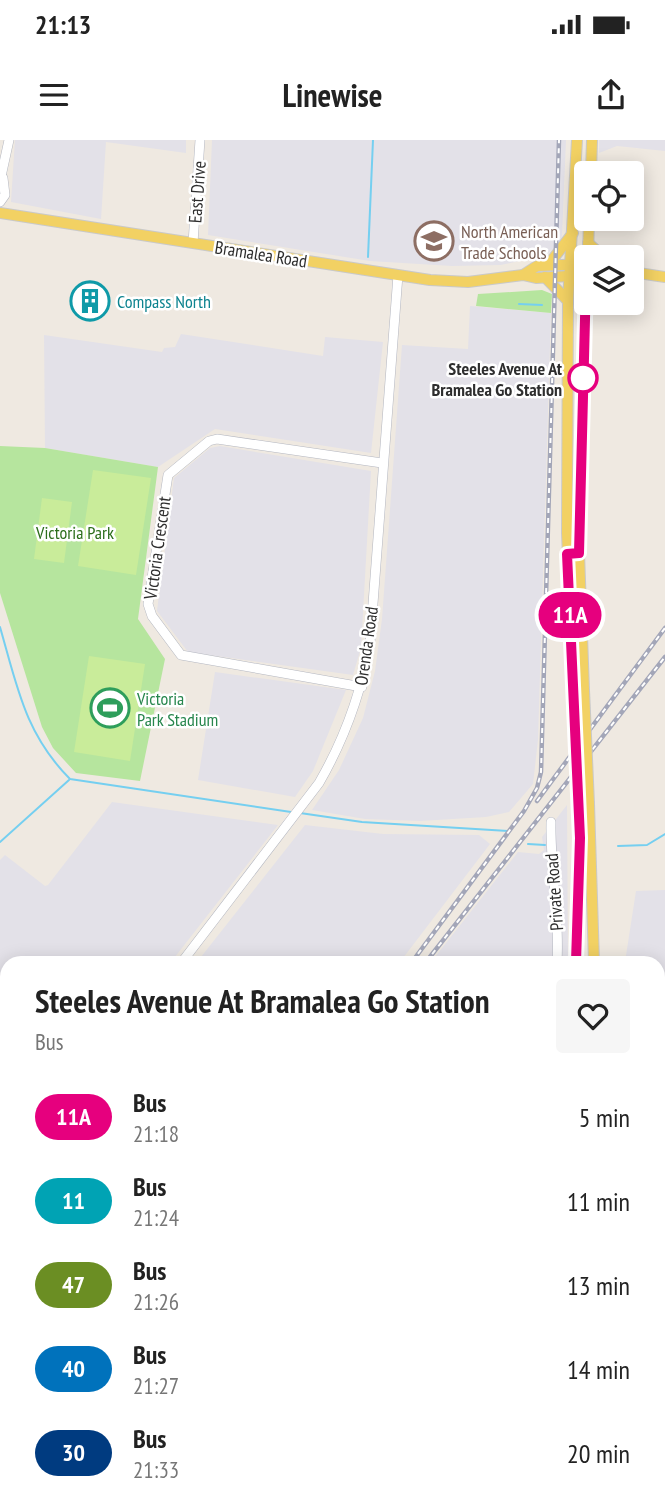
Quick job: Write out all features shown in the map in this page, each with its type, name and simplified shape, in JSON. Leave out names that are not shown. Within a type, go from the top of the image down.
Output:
[{"type":"main road","points":[[576,956],[579,816],[567,554],[568,302],[577,140]]},
{"type":"main road","points":[[591,161],[592,140]]},
{"type":"main road","name":"Bramalea Road","points":[[0,214],[398,275],[468,282],[523,275],[545,277],[574,269]]},
{"type":"main road","points":[[588,231],[590,245]]},
{"type":"main road","points":[[549,264],[573,233]]},
{"type":"main road","name":"Bramalea Road","points":[[523,275],[537,266],[549,264],[574,271]]},
{"type":"main road","points":[[644,274],[665,277]]},
{"type":"main road","points":[[545,277],[568,302]]},
{"type":"main road","points":[[586,315],[579,553],[594,956]]},
{"type":"main road","points":[[567,554],[579,553]]},
{"type":"street","points":[[0,202],[6,187],[1,180],[9,140]]},
{"type":"street","name":"East Drive","points":[[192,243],[200,140]]},
{"type":"street","name":"Orenda Road","points":[[187,956],[303,806],[337,752],[362,687],[370,643],[398,275]]},
{"type":"street","name":"Victoria Crescent","points":[[362,687],[181,655],[152,617],[148,604],[168,475],[209,441],[217,439],[382,463]]},
{"type":"street","name":"Private Road","points":[[551,822],[550,853],[558,906],[557,956]]},
{"type":"shaded area","points":[[15,140],[186,140],[186,153],[106,142],[101,219],[11,202]]},
{"type":"shaded area","points":[[212,140],[566,140],[562,236],[559,243],[546,255],[501,265],[452,266],[370,261],[208,235]]},
{"type":"shaded area","points":[[599,140],[665,140],[665,151],[617,146],[599,153]]},
{"type":"shaded area","points":[[470,306],[551,313],[538,740],[533,784],[509,812],[486,817],[420,821],[365,819],[312,810],[339,770],[363,718],[375,671],[382,619],[402,345],[468,349]]},
{"type":"shaded area","points":[[181,334],[323,356],[325,337],[383,342],[371,453],[215,429],[158,467],[45,448],[44,335],[162,352],[164,348],[175,347]]},
{"type":"shaded area","points":[[220,446],[371,471],[361,648],[353,675],[188,652],[157,611],[174,478],[210,448]]},
{"type":"shaded area","points":[[215,672],[346,690],[313,771],[295,797],[198,780]]},
{"type":"shaded area","points":[[112,802],[278,825],[176,956],[0,956],[0,860],[5,855],[45,886]]},
{"type":"shaded area","points":[[567,805],[568,956],[436,956],[518,852],[539,854],[544,850],[542,837]]},
{"type":"shaded area","points":[[305,825],[383,834],[479,835],[490,844],[405,956],[202,956]]},
{"type":"shaded area","points":[[665,890],[665,956],[626,956],[636,891]]},
{"type":"green space","points":[[542,290],[552,294],[551,313],[476,306],[478,294]]},
{"type":"green space","name":"Victoria Park","points":[[0,446],[45,448],[158,467],[138,619],[165,659],[140,781],[76,773],[53,748],[42,727],[0,593]]},
{"type":"green space","points":[[93,470],[151,478],[136,575],[78,566]]},
{"type":"green space","points":[[42,498],[72,502],[64,563],[34,559]]},
{"type":"green space","name":"Victoria Park Stadium","points":[[89,656],[145,664],[130,761],[74,752]]},
{"type":"waterway","points":[[368,257],[373,140]]},
{"type":"waterway","points":[[519,304],[542,305]]},
{"type":"waterway","points":[[0,627],[24,708],[42,745],[70,779],[291,812]]},
{"type":"waterway","points":[[0,842],[69,780]]},
{"type":"waterway","points":[[300,813],[362,822],[508,831]]},
{"type":"waterway","points":[[618,846],[647,845],[665,834]]},
{"type":"waterway","points":[[528,844],[545,845]]},
{"type":"railway","points":[[416,956],[524,811],[537,788],[541,772],[559,140]]},
{"type":"railway","points":[[537,801],[665,628]]},
{"type":"railway","points":[[431,956],[665,657]]},
{"type":"bus line","name":"11A","points":[[576,956],[580,838],[567,554],[579,553],[584,315]]},
{"type":"place","name":"North American Trade Schools","points":[[434,241]]},
{"type":"place","name":"Compass North","points":[[90,301]]},
{"type":"place","name":"Steeles Avenue At Bramalea Go Station","points":[[583,378]]},
{"type":"place","name":"Victoria Park Stadium","points":[[110,708]]}]
